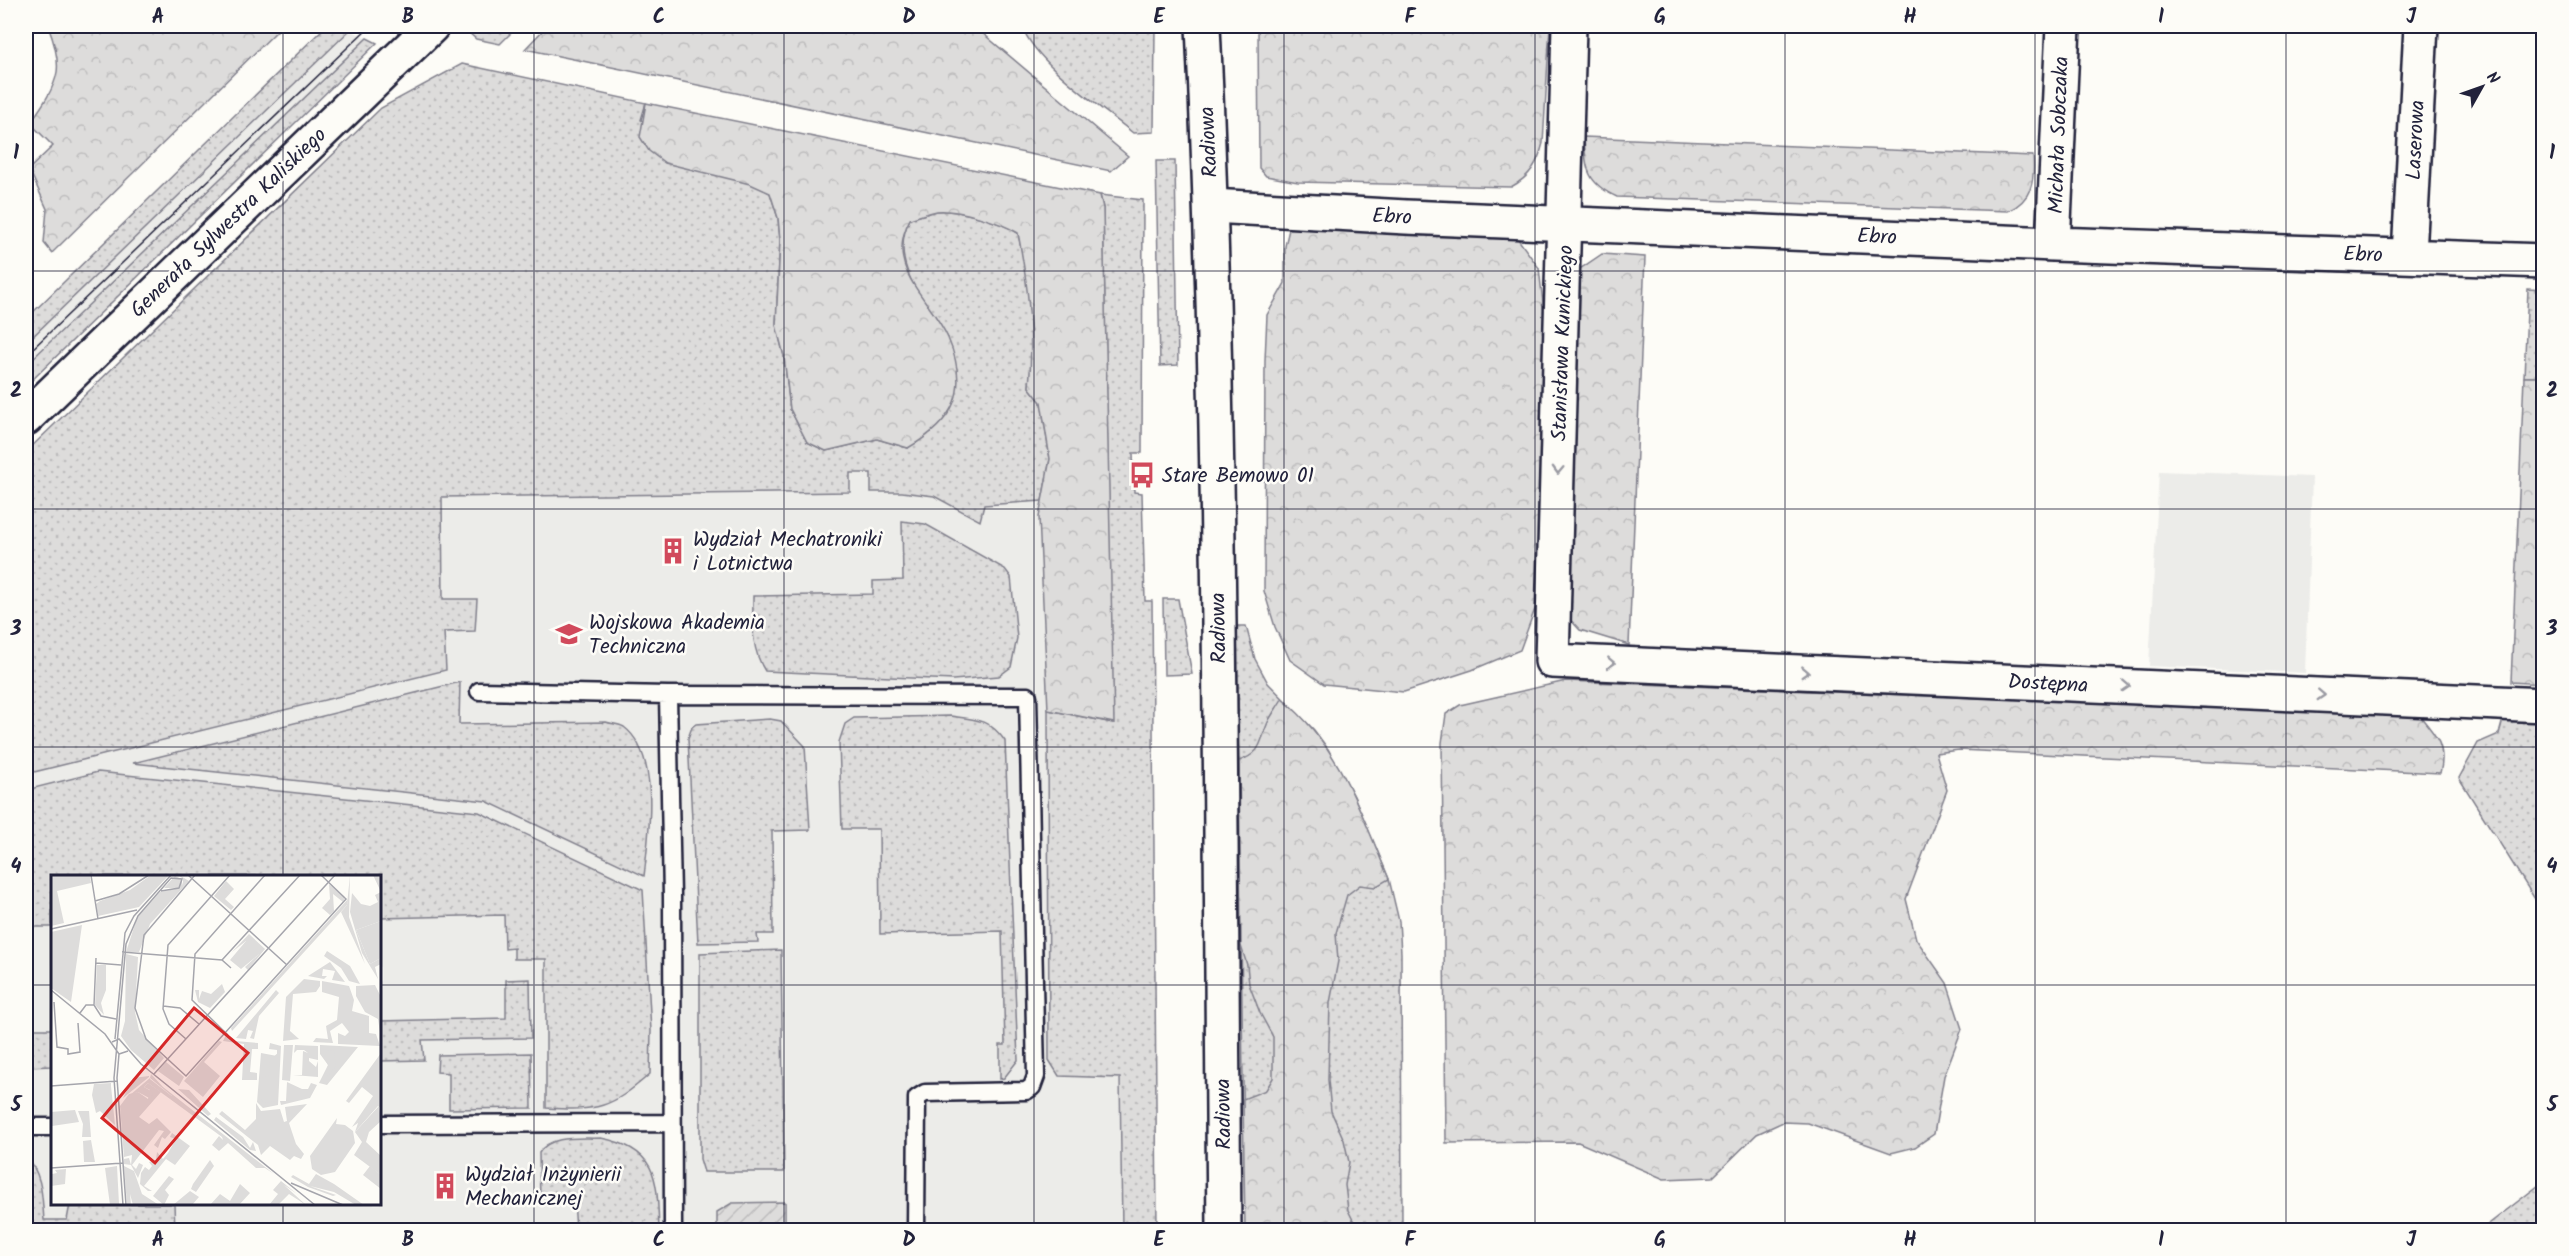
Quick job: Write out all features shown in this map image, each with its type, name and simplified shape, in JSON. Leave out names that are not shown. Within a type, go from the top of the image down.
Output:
[{"type":"street","name":"Generała Sylwestra Kaliskiego","points":[[26,418],[432,26]]},
{"type":"street","name":"Radiowa","points":[[1203,26],[1211,206],[1217,516],[1224,1230]]},
{"type":"street","name":"Stanisława Kunickiego","points":[[1552,661],[1569,26]]},
{"type":"street","name":"Michała Sobczaka","points":[[2053,244],[2063,26]]},
{"type":"street","name":"Laserowa","points":[[2409,255],[2421,26]]},
{"type":"street","name":"Ebro","points":[[1211,206],[2053,244],[2544,261]]},
{"type":"street","name":"Dostępna","points":[[1552,661],[2544,705]]},
{"type":"lane","points":[[479,691],[668,695],[1028,696],[1036,1076],[1032,1087],[1026,1091],[925,1093],[917,1098],[916,1230]]},
{"type":"lane","points":[[668,695],[672,896],[673,1230]]},
{"type":"lane","points":[[381,1124],[672,1123]]},
{"type":"lane","points":[[26,1128],[51,1127]]},
{"type":"shaded area","points":[[350,30],[367,38],[26,365],[26,343]]},
{"type":"shaded area","name":"Wojskowa Akademia Techniczna","points":[[1100,195],[1122,1230],[26,1230],[26,545]]},
{"type":"shaded area","points":[[2159,471],[2312,477],[2305,673],[2149,666]]},
{"type":"green space","points":[[48,26],[282,26],[52,253],[44,243],[47,209],[29,169],[53,146],[30,123],[50,92],[57,72],[54,43]]},
{"type":"green space","points":[[326,26],[350,30],[26,343],[26,319]]},
{"type":"green space","points":[[473,26],[518,26],[500,44],[476,39],[467,31]]},
{"type":"green space","points":[[547,26],[974,26],[1128,156],[1111,171],[525,49]]},
{"type":"green space","points":[[1022,26],[1155,26],[1154,132],[1133,133],[1070,84],[1040,55]]},
{"type":"green space","points":[[1258,26],[1550,26],[1543,143],[1539,157],[1528,174],[1511,187],[1298,182],[1266,176],[1259,168]]},
{"type":"green space","points":[[367,38],[377,43],[26,386],[26,365]]},
{"type":"green space","points":[[462,64],[646,103],[641,120],[770,193],[778,218],[780,240],[776,325],[784,356],[790,409],[807,442],[826,451],[877,439],[908,448],[948,338],[920,296],[906,266],[903,251],[904,235],[910,219],[937,211],[956,212],[990,221],[1018,233],[1028,282],[1032,359],[1029,387],[1041,402],[1050,459],[1042,501],[984,505],[980,521],[934,496],[902,492],[871,492],[871,473],[850,473],[850,492],[442,497],[443,599],[477,599],[475,631],[444,632],[446,670],[26,774],[26,452],[381,108]]},
{"type":"green space","points":[[646,103],[1100,195],[1103,208],[1114,723],[1048,710],[1039,517],[1050,459],[1041,402],[1029,387],[1031,348],[1029,310],[1018,233],[990,221],[956,212],[937,211],[910,219],[903,237],[902,253],[905,268],[940,323],[955,357],[958,373],[954,402],[937,427],[908,448],[877,439],[826,451],[807,442],[790,409],[784,356],[776,325],[780,240],[778,218],[770,193],[750,184],[665,163],[649,151],[640,137]]},
{"type":"green space","points":[[1584,137],[2033,156],[2033,174],[2027,195],[2016,207],[2008,211],[1617,197],[1593,180],[1587,166]]},
{"type":"green space","points":[[1156,161],[1175,161],[1178,365],[1160,366]]},
{"type":"green space","points":[[1100,195],[1143,200],[1142,453],[1133,453],[1134,492],[1142,493],[1145,601],[1152,601],[1157,1230],[1122,1230],[1120,1078],[1059,1076],[1049,1060],[1048,710],[1113,723],[1103,208]]},
{"type":"green space","points":[[1313,221],[1515,235],[1539,268],[1545,321],[1546,504],[1536,606],[1520,650],[1472,670],[1404,692],[1324,684],[1290,660],[1275,627],[1264,591],[1267,315],[1285,283],[1285,246],[1289,229]]},
{"type":"green space","points":[[1602,254],[1645,257],[1629,645],[1580,630],[1565,614],[1577,271]]},
{"type":"green space","points":[[2528,289],[2543,290],[2543,377],[2524,377]]},
{"type":"green space","points":[[2524,377],[2543,377],[2543,684],[2511,682]]},
{"type":"green space","points":[[902,521],[925,524],[1005,569],[1011,577],[1017,638],[1011,667],[999,676],[953,680],[765,671],[755,644],[753,596],[873,594],[873,581],[903,580]]},
{"type":"green space","points":[[1163,599],[1178,599],[1192,674],[1164,675]]},
{"type":"green space","points":[[1237,626],[1246,626],[1255,659],[1268,683],[1314,730],[1328,749],[1354,796],[1389,879],[1399,921],[1401,953],[1402,1230],[1245,1230]]},
{"type":"green space","points":[[1566,681],[2420,716],[2439,742],[2442,764],[2440,773],[1959,750],[1936,753],[1947,790],[1906,899],[1916,939],[1947,983],[1962,1029],[1944,1076],[1934,1134],[1915,1147],[1891,1153],[1808,1123],[1783,1122],[1757,1134],[1713,1177],[1664,1179],[1578,1142],[1446,1143],[1442,743],[1446,714],[1460,705]]},
{"type":"green space","points":[[460,682],[459,724],[606,722],[624,727],[636,740],[648,776],[650,818],[644,876],[486,801],[133,763]]},
{"type":"green space","points":[[1282,699],[1302,717],[1334,759],[1358,806],[1389,879],[1375,887],[1360,885],[1347,895],[1336,933],[1338,961],[1330,1003],[1328,1080],[1331,1111],[1344,1140],[1349,1162],[1345,1185],[1348,1210],[1358,1230],[1245,1230],[1243,1099],[1266,1090],[1273,1078],[1273,1037],[1260,1013],[1249,984],[1247,965],[1241,946],[1239,761],[1257,750],[1269,720]]},
{"type":"green space","points":[[950,716],[974,719],[988,724],[1005,741],[1018,1060],[1004,1078],[1000,1079],[1000,1045],[1005,1045],[1002,931],[880,934],[879,829],[842,829],[839,742],[845,724],[854,718]]},
{"type":"green space","points":[[770,719],[781,721],[805,746],[810,830],[772,831],[773,934],[757,934],[758,942],[698,943],[688,738],[692,727],[696,724]]},
{"type":"green space","points":[[2503,719],[2535,721],[2543,725],[2543,912],[2459,778],[2478,743],[2499,734]]},
{"type":"green space","points":[[98,772],[479,812],[643,890],[651,1031],[650,1074],[624,1094],[602,1105],[579,1109],[546,1108],[546,959],[514,959],[514,948],[505,949],[504,915],[381,918],[381,875],[51,875],[51,927],[26,927],[26,790]]},
{"type":"green space","points":[[781,950],[784,1172],[704,1172],[700,1159],[700,953]]},
{"type":"green space","points":[[530,979],[531,1038],[422,1040],[424,1060],[381,1061],[381,1021],[506,1018],[506,980]]},
{"type":"green space","points":[[26,1029],[51,1029],[51,1066],[26,1067]]},
{"type":"green space","points":[[531,1053],[532,1108],[449,1109],[449,1073],[437,1072],[438,1055]]},
{"type":"green space","points":[[601,1138],[634,1150],[651,1169],[657,1196],[659,1230],[576,1230],[574,1201],[540,1202],[539,1153],[544,1147],[558,1140]]},
{"type":"green space","points":[[26,1157],[39,1179],[44,1220],[67,1220],[70,1205],[174,1205],[175,1230],[26,1230]]},
{"type":"green space","points":[[2543,1182],[2543,1230],[2481,1230]]},
{"type":"green space","points":[[785,1202],[785,1230],[717,1230],[717,1212],[732,1203]]},
{"type":"tram line","points":[[26,355],[370,26]]},
{"type":"place","name":"Stare Bemowo 01","points":[[1142,475]]},
{"type":"place","name":"Wydział Mechatroniki i Lotnictwa","points":[[673,551]]},
{"type":"place","name":"Wojskowa Akademia Techniczna","points":[[569,634]]},
{"type":"place","name":"Wydział Inżynierii Mechanicznej","points":[[445,1186]]}]
